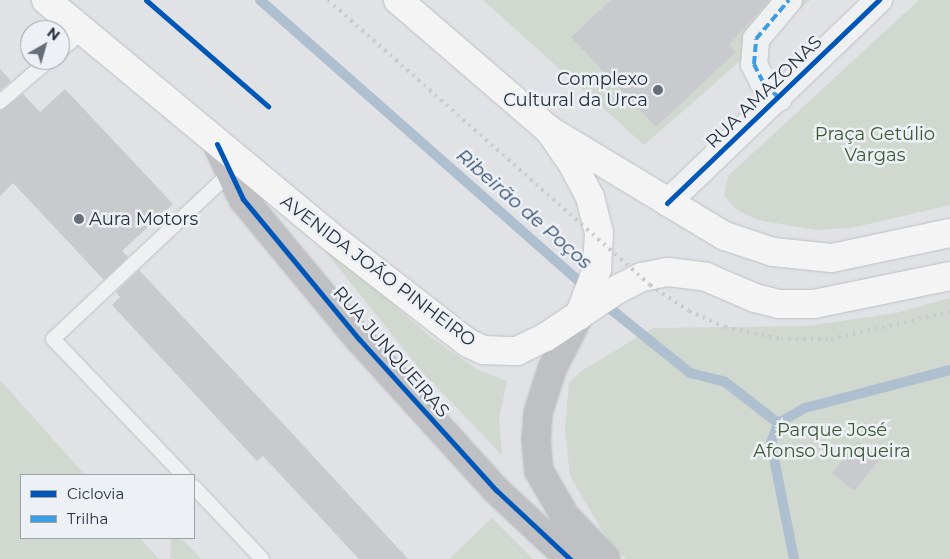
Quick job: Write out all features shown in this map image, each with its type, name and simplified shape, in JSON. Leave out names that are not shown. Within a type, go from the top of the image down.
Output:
[{"type":"main road","name":"AVENIDA JOÃO PINHEIRO","points":[[46,0],[217,144],[468,343],[498,353],[553,345],[579,316]]},
{"type":"main road","points":[[398,0],[549,130],[667,203],[725,236],[773,252],[832,258],[950,233]]},
{"type":"main road","points":[[549,130],[572,161],[590,197],[599,232],[596,269],[579,316]]},
{"type":"main road","points":[[579,316],[618,289],[642,277],[684,272],[706,277],[755,298],[779,304],[814,304],[950,276]]},
{"type":"street","points":[[779,98],[763,82],[754,64],[756,39],[789,0]]},
{"type":"street","name":"RUA AMAZONAS","points":[[667,203],[779,98],[879,0]]},
{"type":"street","name":"RUA JUNQUEIRAS","points":[[217,144],[243,200],[391,376],[496,490],[570,559]]},
{"type":"street","points":[[553,345],[538,413],[536,439],[539,471],[565,516],[606,559]]},
{"type":"lane","points":[[70,42],[82,32]]},
{"type":"lane","points":[[0,102],[37,70]]},
{"type":"lane","points":[[181,474],[53,339],[230,174]]},
{"type":"lane","points":[[195,488],[262,559]]},
{"type":"green space","points":[[483,0],[810,0],[644,145]]},
{"type":"green space","name":"Praça Getúlio Vargas","points":[[919,0],[950,0],[950,205],[851,228],[816,230],[758,220],[737,210],[724,196],[728,176]]},
{"type":"green space","points":[[309,231],[432,338],[478,370],[507,381],[499,419],[502,455],[423,373]]},
{"type":"green space","name":"Parque José Afonso Junqueira","points":[[950,298],[950,559],[626,559],[609,542],[570,476],[565,430],[569,383],[581,371],[653,328],[807,326],[896,313]]},
{"type":"green space","points":[[0,380],[84,474],[20,474],[20,539],[141,539],[159,559],[0,559]]},
{"type":"green space","points":[[492,518],[533,559],[449,559]]},
{"type":"green space","points":[[171,539],[182,539],[201,559],[170,559]]},
{"type":"building","name":"Complexo Cultural da Urca","points":[[611,0],[769,0],[729,45],[736,52],[656,127],[571,37]]},
{"type":"building","points":[[0,69],[11,81],[0,90]]},
{"type":"building","points":[[65,89],[173,204],[122,251],[128,257],[104,280],[13,183],[0,196],[0,111],[23,94],[40,112]]},
{"type":"building","points":[[139,270],[408,559],[359,559],[263,456],[257,461],[112,305],[120,297],[116,292]]},
{"type":"building","points":[[858,441],[880,459],[854,491],[832,473]]},
{"type":"waterway","name":"Ribeirão de Poços","points":[[260,0],[588,289]]},
{"type":"waterway","name":"Ribeirão de Poços","points":[[602,302],[690,373],[725,382],[778,423]]},
{"type":"waterway","points":[[778,423],[805,408],[950,370]]},
{"type":"waterway","points":[[778,423],[771,443],[794,559]]},
{"type":"railway","points":[[328,0],[650,285],[689,311],[725,327],[781,339],[831,339],[950,312]]},
{"type":"marked path","points":[[779,98],[763,82],[754,64],[756,39],[789,0]]},
{"type":"cycle path","points":[[146,0],[268,106]]},
{"type":"cycle path","points":[[667,203],[879,0]]},
{"type":"cycle path","points":[[217,144],[243,199],[359,339],[496,490],[570,559]]},
{"type":"place","name":"Complexo Cultural da Urca","points":[[658,90]]},
{"type":"place","name":"Aura Motors","points":[[79,219]]}]
